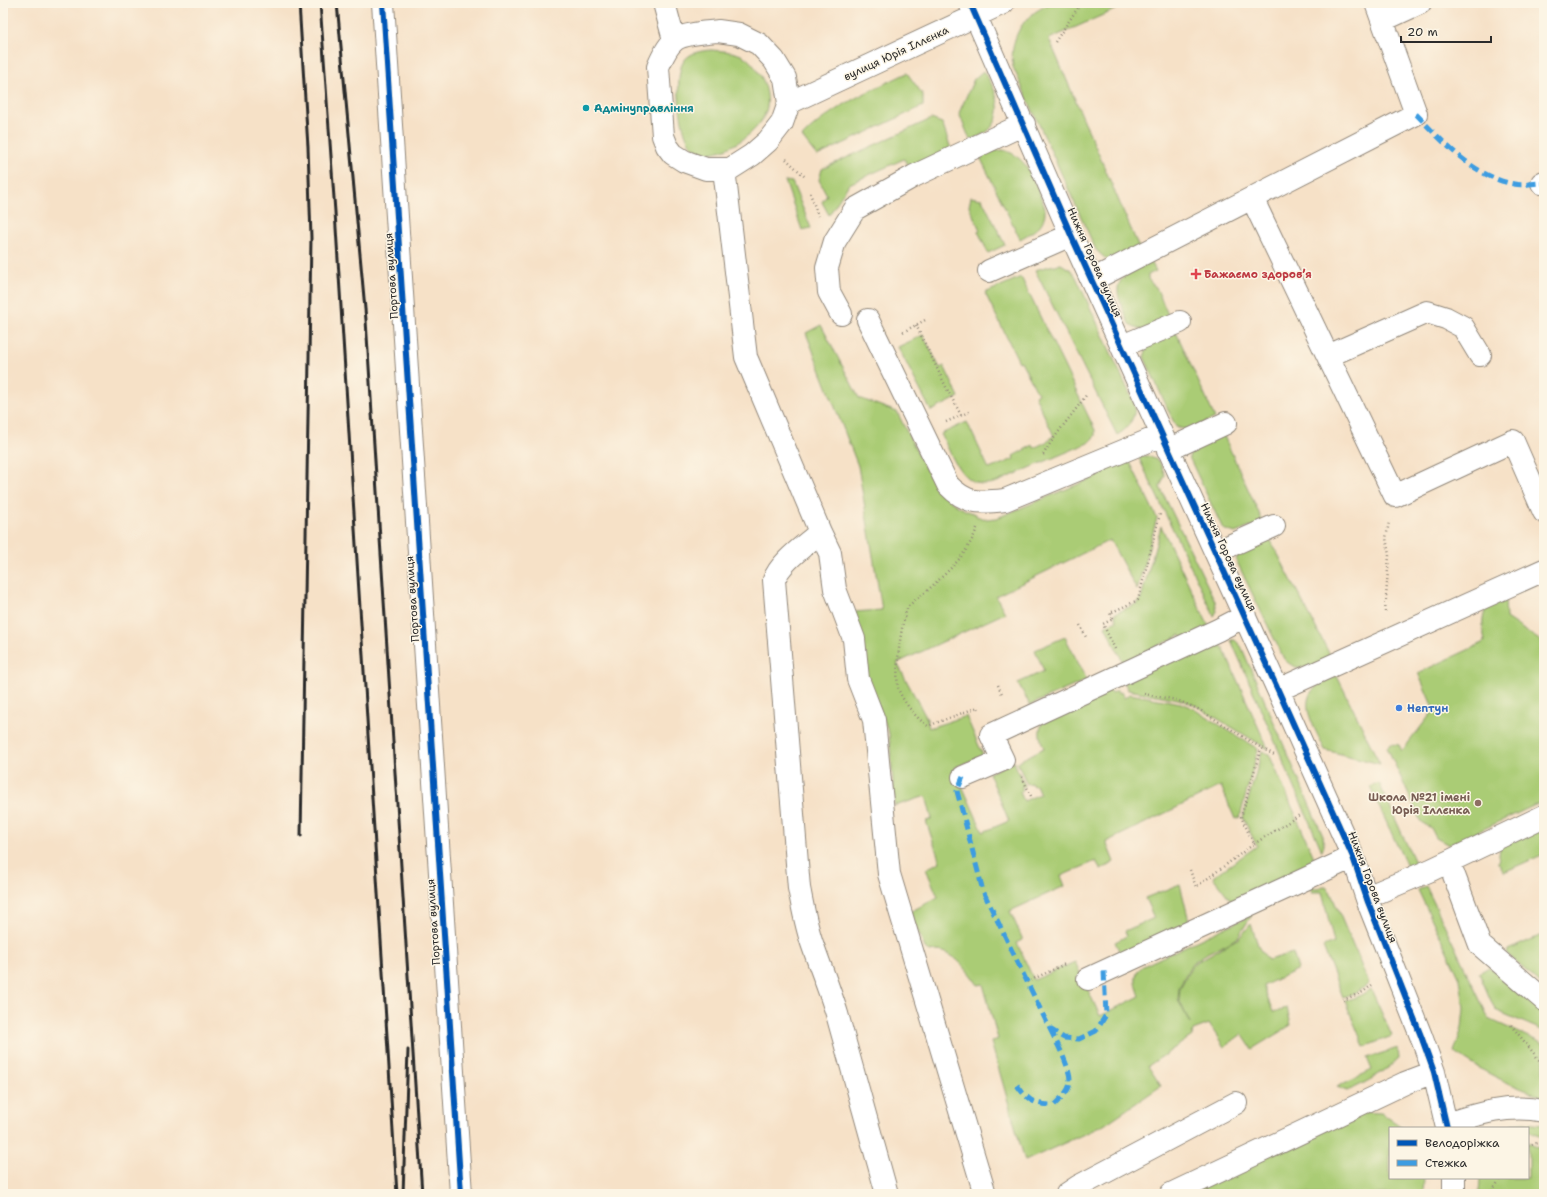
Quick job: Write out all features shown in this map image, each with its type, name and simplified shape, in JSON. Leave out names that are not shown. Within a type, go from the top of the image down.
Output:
[{"type":"street","name":"Портова вулиця","points":[[383,3],[461,1194]]},
{"type":"street","points":[[664,3],[674,40]]},
{"type":"street","name":"вулиця Юрія Іллєнка","points":[[789,103],[973,9],[1003,3]]},
{"type":"street","points":[[1092,280],[1416,114],[1379,12],[1420,3]]},
{"type":"street","name":"Нижня Горова вулиця","points":[[973,9],[1071,235],[1353,857],[1434,1072],[1447,1126],[1481,1112],[1497,1109],[1517,1108],[1544,1111]]},
{"type":"street","points":[[718,30],[739,34],[759,44],[774,60],[786,78],[789,103],[782,124],[768,141],[752,156],[730,169],[706,169],[684,161],[673,154],[667,146],[663,136],[658,67],[661,59],[674,40],[698,33],[718,30]]},
{"type":"street","points":[[841,314],[829,292],[827,268],[834,241],[855,209],[914,176],[1024,124]]},
{"type":"street","points":[[724,169],[746,357],[830,553],[835,589],[854,639],[858,679],[874,720],[889,874],[985,1194]]},
{"type":"street","points":[[1252,198],[1395,496],[1513,441],[1544,512]]},
{"type":"street","points":[[989,271],[1071,235]]},
{"type":"street","points":[[1328,356],[1427,312],[1446,318],[1463,327],[1480,355]]},
{"type":"street","points":[[868,320],[948,485],[957,494],[969,500],[1005,500],[1165,442],[1226,423]]},
{"type":"street","points":[[1122,346],[1180,322]]},
{"type":"street","points":[[1216,552],[1274,526]]},
{"type":"street","points":[[820,532],[782,566],[774,580],[800,888],[804,917],[812,946],[829,987],[887,1194]]},
{"type":"street","points":[[1278,690],[1544,570]]},
{"type":"street","points":[[963,777],[1003,760],[991,735],[1218,630],[1244,616]]},
{"type":"street","points":[[1367,897],[1449,862],[1544,816]]},
{"type":"street","points":[[1088,979],[1353,857]]},
{"type":"street","points":[[1449,862],[1480,945],[1544,1000]]},
{"type":"street","points":[[1171,1194],[1405,1083],[1434,1072]]},
{"type":"street","points":[[1067,1194],[1079,1186],[1236,1103]]},
{"type":"street","points":[[1454,1179],[1454,1194]]},
{"type":"path","points":[[1055,42],[1081,3]]},
{"type":"path","points":[[810,193],[817,212]]},
{"type":"path","points":[[897,334],[927,319]]},
{"type":"path","points":[[916,325],[961,415]]},
{"type":"path","points":[[1040,460],[1060,429],[1087,394]]},
{"type":"path","points":[[942,424],[971,411]]},
{"type":"path","points":[[1384,643],[1389,554],[1386,538],[1395,496]]},
{"type":"path","points":[[975,501],[974,512],[978,526],[967,551],[908,608],[904,620],[896,677],[899,691],[923,723],[928,726],[978,708],[991,735]]},
{"type":"path","points":[[1116,652],[1103,624],[1114,619],[1110,613],[1138,600],[1160,514]]},
{"type":"path","points":[[1080,625],[1087,639]]},
{"type":"path","points":[[998,685],[1002,694]]},
{"type":"path","points":[[1141,694],[1177,700],[1200,710],[1276,756]]},
{"type":"path","points":[[1254,844],[1241,817],[1262,748]]},
{"type":"path","points":[[1190,870],[1196,887],[1254,844],[1301,814]]},
{"type":"path","points":[[1027,982],[1070,962]]},
{"type":"path","points":[[1343,1000],[1362,992],[1374,984]]},
{"type":"path","points":[[1511,1025],[1544,1066]]},
{"type":"path","points":[[1529,1146],[1544,1139]]},
{"type":"path","points":[[1490,1194],[1500,1179]]},
{"type":"green space","points":[[1050,3],[1130,3],[1049,39],[1140,250],[1114,260],[1106,259],[1096,250],[1013,67],[1013,46],[1021,26],[1031,15]]},
{"type":"green space","points":[[711,50],[726,51],[744,56],[755,67],[766,88],[767,107],[759,124],[744,138],[726,149],[708,153],[701,152],[690,144],[684,131],[680,111],[679,76],[681,67],[686,58],[696,52]]},
{"type":"green space","points":[[983,71],[992,84],[995,92],[998,108],[997,116],[989,130],[970,140],[959,113],[974,79]]},
{"type":"green space","points":[[907,73],[923,95],[923,106],[817,156],[802,137],[826,116],[852,100]]},
{"type":"green space","points":[[931,119],[942,123],[951,149],[910,169],[904,159],[849,184],[829,215],[822,202],[827,195],[819,180],[822,169]]},
{"type":"green space","points":[[1003,150],[1012,153],[1025,165],[1035,182],[1045,208],[1045,214],[1041,224],[1020,239],[980,157],[994,151]]},
{"type":"green space","points":[[785,181],[792,182],[811,228],[802,230]]},
{"type":"green space","points":[[971,197],[982,199],[1005,245],[988,253],[978,231],[980,230],[969,206]]},
{"type":"green space","points":[[1150,260],[1156,271],[1148,275],[1148,279],[1156,287],[1169,317],[1142,330],[1129,324],[1120,301],[1118,286],[1128,274]]},
{"type":"green space","points":[[1061,264],[1071,270],[1076,277],[1135,405],[1134,415],[1128,427],[1117,435],[1035,270]]},
{"type":"green space","points":[[1021,277],[1095,430],[1095,436],[1088,443],[997,482],[985,484],[976,483],[961,472],[941,434],[967,422],[989,469],[1014,459],[1013,456],[1033,445],[1034,448],[1050,440],[1050,438],[1054,436],[1035,396],[1038,394],[1021,361],[1019,362],[985,293]]},
{"type":"green space","points":[[821,325],[859,398],[897,412],[934,483],[947,498],[965,510],[986,519],[997,518],[1105,473],[1103,469],[1128,458],[1157,518],[1137,590],[1110,540],[996,596],[1005,613],[897,663],[927,719],[929,728],[966,716],[983,755],[954,768],[983,832],[1009,821],[989,773],[1014,762],[1025,786],[1021,787],[1023,790],[1020,792],[1024,801],[1040,794],[1036,785],[1033,786],[1031,783],[1027,784],[1017,762],[1044,748],[1040,738],[1040,728],[1044,721],[1109,689],[1112,693],[1117,690],[1118,693],[1121,692],[1124,698],[1130,694],[1181,703],[1189,706],[1258,749],[1240,817],[1235,819],[1221,786],[1106,842],[1114,862],[1101,870],[1096,861],[1061,876],[1065,886],[1010,911],[1023,940],[1017,943],[1034,980],[1075,962],[1100,1016],[1140,996],[1136,984],[1136,976],[1143,966],[1252,915],[1238,937],[1209,952],[1192,963],[1179,988],[1178,1000],[1190,1023],[1179,1000],[1180,988],[1193,964],[1239,938],[1251,924],[1259,948],[1268,960],[1293,953],[1298,969],[1263,986],[1273,1012],[1287,1008],[1291,1025],[1252,1049],[1242,1034],[1224,1047],[1209,1024],[1193,1030],[1192,1036],[1148,1066],[1161,1086],[1104,1125],[1025,1161],[991,1042],[998,1039],[983,984],[978,985],[964,966],[952,956],[938,951],[930,952],[925,948],[910,912],[938,897],[926,869],[940,862],[926,821],[932,819],[926,796],[895,806],[889,733],[865,674],[853,612],[882,610],[858,466],[806,333]]},
{"type":"green space","points":[[1176,332],[1215,418],[1188,430],[1176,427],[1144,357],[1148,345]]},
{"type":"green space","points":[[923,335],[940,368],[944,366],[959,397],[931,411],[898,347]]},
{"type":"green space","points":[[1223,434],[1263,522],[1235,533],[1223,529],[1189,457],[1195,445]]},
{"type":"green space","points":[[1138,456],[1148,456],[1159,461],[1165,475],[1160,487],[1215,601],[1217,611],[1214,616]]},
{"type":"green space","points":[[1161,526],[1209,627],[1184,639],[1181,635],[1123,662],[1105,626],[1117,621],[1114,614],[1138,603],[1141,598]]},
{"type":"green space","points":[[1269,537],[1332,659],[1313,666],[1301,668],[1295,667],[1284,659],[1236,560],[1242,548]]},
{"type":"green space","points":[[1505,599],[1506,618],[1544,643],[1544,801],[1449,845],[1436,838],[1431,828],[1421,822],[1387,747],[1391,744],[1399,745],[1402,751],[1434,710],[1418,673],[1485,642],[1483,626],[1484,614],[1491,606]]},
{"type":"green space","points":[[1065,637],[1087,680],[1030,705],[1018,683],[1044,671],[1035,650]]},
{"type":"green space","points":[[1216,639],[1223,648],[1268,749],[1193,704],[1178,699],[1128,690],[1124,682]]},
{"type":"green space","points":[[1231,640],[1235,640],[1241,646],[1323,836],[1324,845],[1322,851]]},
{"type":"green space","points":[[1337,676],[1380,764],[1325,750],[1310,717],[1308,707],[1309,698],[1313,690],[1322,682]]},
{"type":"green space","points":[[1262,751],[1269,754],[1316,862],[1233,903],[1213,877],[1257,846],[1243,818]]},
{"type":"green space","points":[[1379,783],[1418,869],[1410,873],[1370,787]]},
{"type":"green space","points":[[1544,827],[1544,854],[1504,872],[1498,863],[1500,847]]},
{"type":"green space","points":[[1308,883],[1315,888],[1326,887],[1330,891],[1369,984],[1357,992],[1343,997],[1323,947],[1334,943],[1322,892],[1312,892]]},
{"type":"green space","points":[[1180,884],[1189,921],[1122,957],[1115,942],[1127,936],[1125,931],[1154,918],[1145,898]]},
{"type":"green space","points":[[1426,886],[1489,1019],[1544,1044],[1544,1097],[1498,1078],[1475,1066],[1454,1052],[1462,1028],[1464,1008],[1460,979],[1418,890]]},
{"type":"green space","points":[[1544,934],[1544,987],[1507,954],[1508,950]]},
{"type":"green space","points":[[1489,967],[1497,971],[1544,1014],[1544,1031],[1495,1010],[1479,973]]},
{"type":"green space","points":[[1371,989],[1392,1036],[1364,1047],[1345,1001],[1361,995]]},
{"type":"green space","points":[[1398,1048],[1399,1059],[1381,1073],[1348,1091],[1337,1087],[1372,1070],[1367,1058]]},
{"type":"green space","points":[[1360,1112],[1381,1113],[1402,1127],[1389,1127],[1389,1179],[1424,1179],[1423,1194],[1190,1194]]},
{"type":"green space","points":[[1524,1123],[1544,1125],[1544,1138],[1529,1131],[1529,1127],[1518,1127],[1511,1124]]},
{"type":"green space","points":[[1529,1143],[1544,1150],[1544,1194],[1479,1194],[1480,1179],[1529,1179]]},
{"type":"railway","points":[[299,3],[308,147],[311,238],[301,836]]},
{"type":"railway","points":[[320,3],[335,212],[397,1194]]},
{"type":"railway","points":[[337,3],[366,320],[422,1194]]},
{"type":"railway","points":[[403,1194],[408,1050]]},
{"type":"marked path","points":[[1416,114],[1448,147],[1460,157],[1486,174],[1499,180],[1517,185],[1542,183]]},
{"type":"marked path","points":[[963,777],[957,791],[983,891],[1050,1029],[1064,1038],[1079,1039],[1096,1031],[1106,1015],[1104,971]]},
{"type":"marked path","points":[[1017,1085],[1032,1101],[1042,1104],[1054,1105],[1067,1092],[1070,1085],[1070,1076],[1063,1055],[1050,1029]]},
{"type":"cycle path","points":[[383,3],[461,1194]]},
{"type":"cycle path","points":[[970,3],[1071,235],[1353,857],[1368,902],[1434,1072],[1447,1127]]},
{"type":"place","name":"Адмінуправління","points":[[586,108]]},
{"type":"place","name":"Бажаємо здоровʼя","points":[[1196,274]]},
{"type":"place","name":"Нептун","points":[[1399,708]]},
{"type":"place","name":"Школа №21 імені Юрія Іллєнка","points":[[1478,803]]}]
